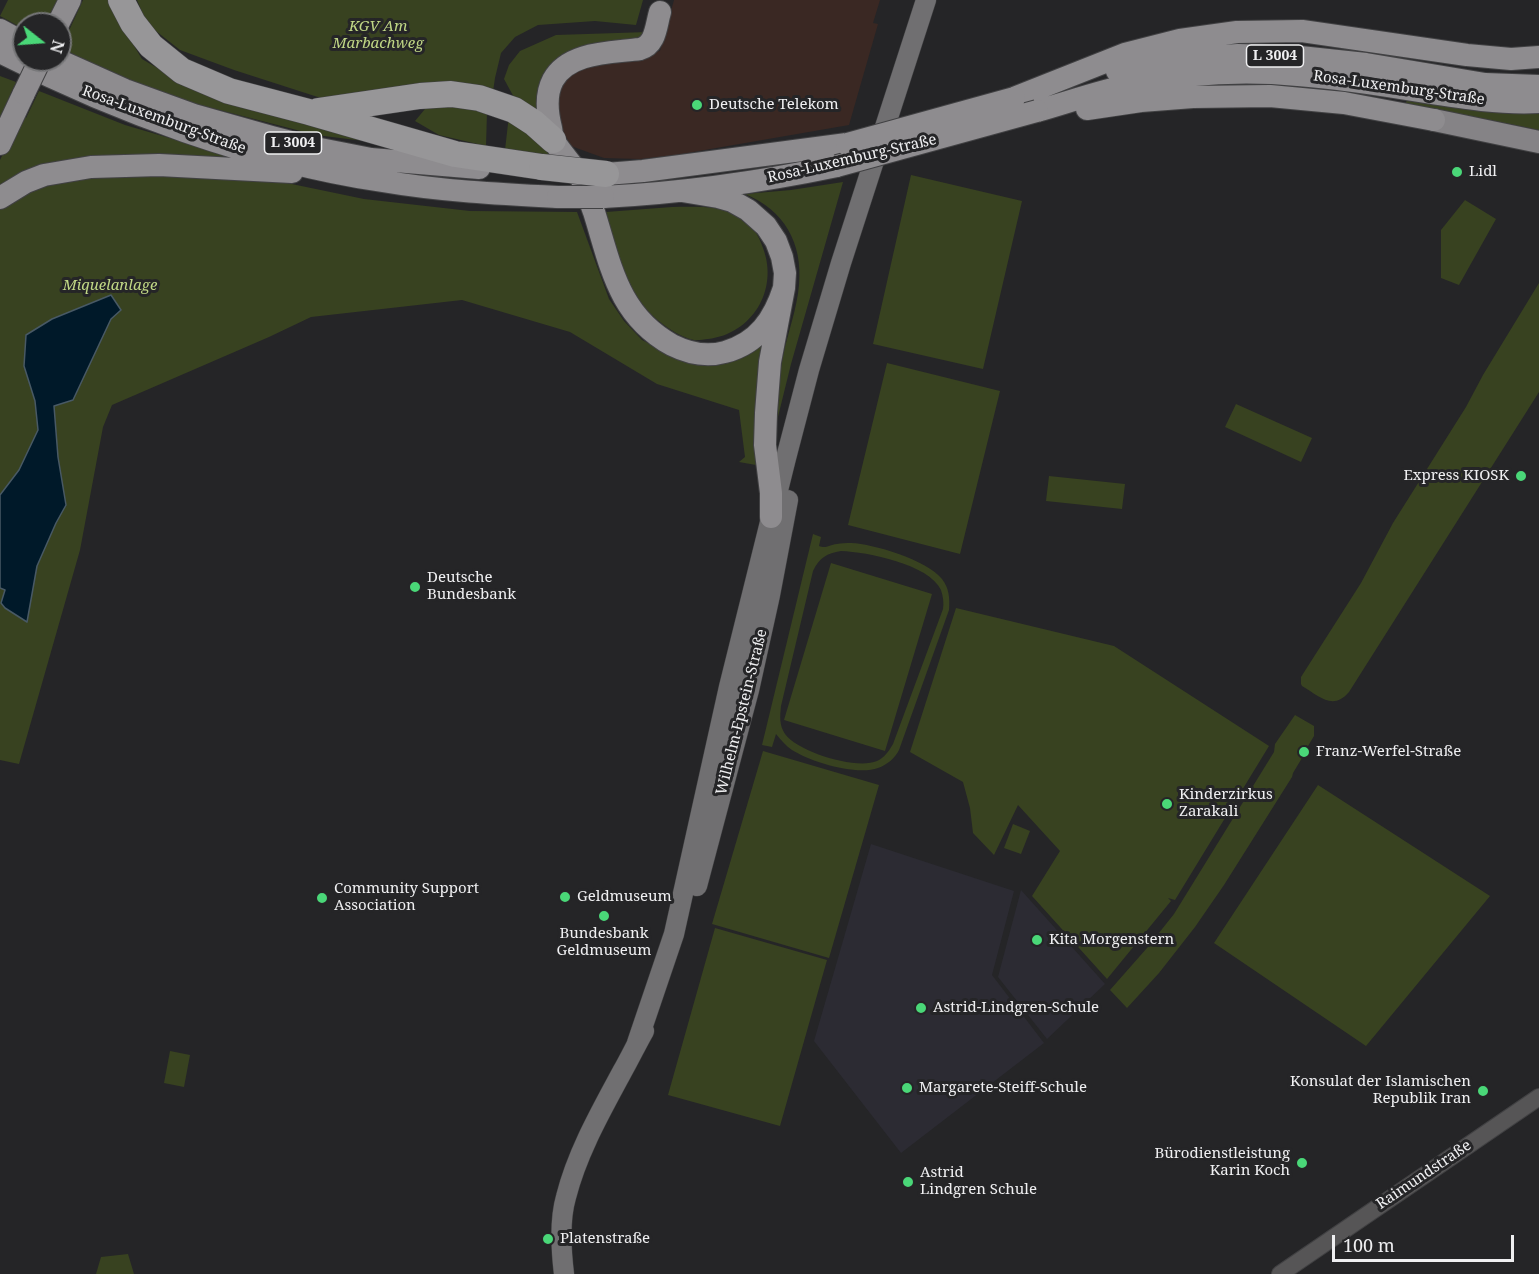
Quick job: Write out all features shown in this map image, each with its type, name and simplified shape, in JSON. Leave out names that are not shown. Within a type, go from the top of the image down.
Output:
[{"type":"highway","points":[[121,0],[133,23],[151,46],[183,70],[229,91],[455,154],[605,185]]},
{"type":"highway","points":[[553,140],[548,116],[548,91],[561,70],[585,57],[648,46],[652,42],[660,12]]},
{"type":"highway","points":[[1014,98],[1125,54],[1180,40],[1237,32],[1302,31],[1467,55],[1511,59],[1539,57]]},
{"type":"highway","name":"Rosa-Luxemburg-Straße","points":[[0,52],[61,82],[130,111],[197,135],[278,159],[383,182],[464,192],[558,197],[605,185],[644,171],[847,144],[1133,66],[1184,59],[1238,55],[1300,57],[1366,64],[1485,84],[1539,86]]},
{"type":"highway","name":"Rosa-Luxemburg-Straße","points":[[72,66],[125,90],[194,115],[310,147],[371,159],[541,170]]},
{"type":"highway","points":[[0,67],[61,82]]},
{"type":"highway","points":[[0,144],[34,72]]},
{"type":"highway","name":"Rosa-Luxemburg-Straße","points":[[605,185],[682,191],[762,181],[837,166],[1133,84],[1185,76],[1236,72],[1299,75],[1482,100],[1539,102]]},
{"type":"highway","points":[[309,112],[420,96],[451,94],[479,98],[514,110],[534,123],[553,140],[583,182],[613,276],[630,308],[648,328],[680,349],[699,354],[717,354],[733,350],[747,342],[767,325],[784,288]]},
{"type":"highway","points":[[1038,111],[1089,109],[1141,101],[1245,95],[1327,100],[1434,120]]},
{"type":"highway","points":[[0,198],[26,182],[44,176],[92,167],[159,165],[342,174]]},
{"type":"highway","points":[[682,191],[732,201],[748,210],[761,220],[776,241],[782,258],[785,273],[784,288],[770,362],[766,413],[765,445],[771,493],[771,517]]},
{"type":"main road","name":"Wilhelm-Epstein-Straße","points":[[637,1043],[674,934],[727,696],[809,370],[926,0]]},
{"type":"main road","name":"Rosa-Luxemburg-Straße","points":[[1434,120],[1539,142]]},
{"type":"main road","name":"Wilhelm-Epstein-Straße","points":[[564,1274],[562,1223],[565,1197],[590,1133],[660,998],[685,932],[749,690],[770,595],[809,370]]},
{"type":"main road","points":[[575,1171],[573,1227],[577,1274]]},
{"type":"street","name":"Raimundstraße","points":[[1280,1274],[1539,1096]]},
{"type":"shaded area","points":[[674,0],[880,0],[873,23],[878,24],[849,125],[676,155],[640,159],[604,158],[571,146],[559,129],[554,88],[592,60],[660,51]]},
{"type":"shaded area","name":"Astrid-Lindgren-Schule","points":[[871,844],[1014,891],[992,975],[1044,1043],[901,1153],[814,1041]]},
{"type":"shaded area","name":"Kita Morgenstern","points":[[1021,890],[1105,984],[1047,1039],[998,977]]},
{"type":"green space","points":[[8,0],[61,0],[54,12],[12,12],[12,22],[0,16]]},
{"type":"green space","points":[[83,0],[111,0],[117,18],[142,59],[198,92],[372,142],[316,135],[150,92],[72,53],[72,24]]},
{"type":"green space","name":"KGV Am Marbachweg","points":[[137,0],[643,0],[636,25],[595,21],[538,25],[515,37],[501,53],[492,98],[324,99],[180,50],[147,24]]},
{"type":"green space","points":[[648,32],[645,38],[590,51],[542,110],[522,112],[504,79],[509,65],[520,51],[556,35]]},
{"type":"green space","points":[[0,76],[16,82],[6,104],[0,126]]},
{"type":"green space","points":[[39,91],[125,125],[217,152],[274,165],[185,163],[0,190],[0,160],[23,113],[26,118]]},
{"type":"green space","points":[[1407,99],[1539,112],[1539,130],[1406,103]]},
{"type":"green space","points":[[463,105],[487,112],[486,146],[439,135],[415,121],[425,109]]},
{"type":"green space","points":[[509,115],[559,156],[505,150]]},
{"type":"green space","name":"Miquelanlage","points":[[153,171],[258,177],[364,199],[470,211],[577,212],[609,299],[624,321],[642,340],[660,349],[763,337],[756,465],[739,462],[745,457],[739,410],[657,384],[570,332],[462,300],[311,317],[112,405],[103,427],[80,550],[19,764],[0,760],[0,206],[50,182]]},
{"type":"green space","points":[[911,175],[1022,201],[983,369],[873,344]]},
{"type":"green space","points":[[843,182],[791,364],[774,433],[781,366],[798,294],[798,255],[788,230],[780,219],[759,201],[745,194]]},
{"type":"green space","points":[[1465,200],[1496,219],[1459,285],[1441,278],[1441,230]]},
{"type":"green space","points":[[707,207],[732,212],[748,222],[761,243],[767,264],[764,294],[749,319],[737,329],[708,339],[687,338],[657,319],[644,307],[634,291],[623,270],[606,212]]},
{"type":"green space","points":[[1539,283],[1539,392],[1349,692],[1343,698],[1332,701],[1320,697],[1302,686],[1301,677],[1361,583],[1393,523],[1466,407]]},
{"type":"green space","points":[[887,363],[1000,391],[960,554],[848,525]]},
{"type":"green space","points":[[1236,404],[1312,438],[1301,462],[1225,427]]},
{"type":"green space","points":[[1049,476],[1125,484],[1122,509],[1046,501]]},
{"type":"green space","points":[[813,534],[821,537],[819,546],[821,547],[851,543],[873,546],[900,554],[925,566],[942,579],[948,593],[949,610],[899,750],[890,761],[881,767],[869,770],[847,769],[800,755],[788,747],[776,734],[772,747],[762,745]],"holes":[[[852,552],[896,561],[924,573],[941,590],[943,602],[943,609],[893,744],[882,758],[868,763],[842,761],[814,753],[792,741],[785,734],[780,720],[781,706],[813,571],[821,559],[832,553]]]},
{"type":"green space","points":[[831,563],[932,594],[885,751],[784,720]]},
{"type":"green space","points":[[956,608],[1114,646],[1269,746],[1175,900],[1168,898],[1171,901],[1107,979],[1032,896],[1060,851],[1018,805],[994,855],[973,833],[970,808],[963,782],[910,752]]},
{"type":"green space","points":[[1295,715],[1314,726],[1314,736],[1299,756],[1302,758],[1292,777],[1195,927],[1159,973],[1127,1008],[1110,990],[1174,914],[1274,752],[1275,744]]},
{"type":"green space","points":[[763,751],[879,785],[829,958],[712,924]]},
{"type":"green space","points":[[1318,785],[1490,896],[1366,1046],[1214,943]]},
{"type":"green space","points":[[1013,824],[1030,831],[1021,854],[1004,848]]},
{"type":"green space","points":[[715,928],[827,960],[780,1126],[668,1095]]},
{"type":"green space","points":[[170,1051],[190,1055],[184,1087],[164,1083]]},
{"type":"green space","points":[[128,1254],[134,1274],[96,1274],[101,1257]]},
{"type":"water","points":[[111,295],[121,310],[111,319],[73,400],[54,406],[58,457],[66,505],[37,566],[27,622],[1,603],[5,590],[0,588],[0,495],[19,470],[38,430],[35,401],[24,366],[26,335],[52,319]]},
{"type":"place","name":"Deutsche Telekom","points":[[697,105]]},
{"type":"place","name":"Lidl","points":[[1457,172]]},
{"type":"place","name":"Express KIOSK","points":[[1521,476]]},
{"type":"place","name":"Deutsche Bundesbank","points":[[415,587]]},
{"type":"place","name":"Franz-Werfel-Straße","points":[[1304,752]]},
{"type":"place","name":"Kinderzirkus Zarakali","points":[[1167,804]]},
{"type":"place","name":"Geldmuseum","points":[[565,897]]},
{"type":"place","name":"Community Support Association","points":[[322,898]]},
{"type":"place","name":"Bundesbank Geldmuseum","points":[[604,916]]},
{"type":"place","name":"Kita Morgenstern","points":[[1037,940]]},
{"type":"place","name":"Astrid-Lindgren-Schule","points":[[921,1008]]},
{"type":"place","name":"Margarete-Steiff-Schule","points":[[907,1088]]},
{"type":"place","name":"Konsulat der Islamischen Republik Iran","points":[[1483,1091]]},
{"type":"place","name":"Bürodienstleistung Karin Koch","points":[[1302,1163]]},
{"type":"place","name":"Astrid Lindgren Schule","points":[[908,1182]]},
{"type":"place","name":"Platenstraße","points":[[548,1239]]}]
